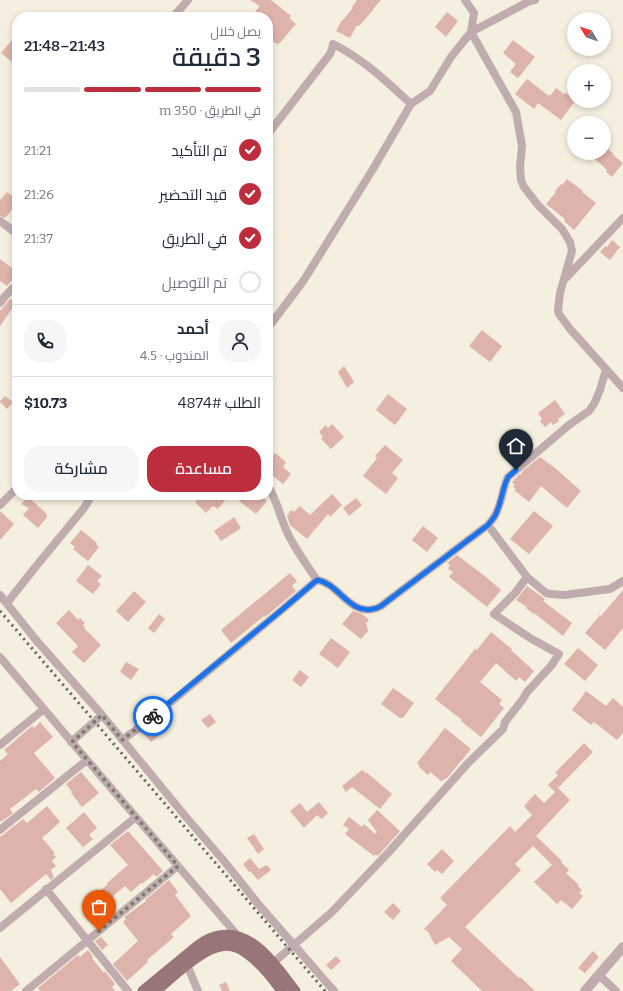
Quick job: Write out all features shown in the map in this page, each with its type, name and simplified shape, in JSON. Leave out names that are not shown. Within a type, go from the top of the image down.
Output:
[{"type":"main road","points":[[156,991],[186,961],[199,945],[209,939],[224,935],[238,936],[247,940],[256,947],[273,963],[295,991]]},
{"type":"main road","points":[[143,991],[186,961],[214,948],[231,946],[246,952],[263,967],[282,991]]},
{"type":"street","points":[[177,12],[188,0]]},
{"type":"street","points":[[465,0],[474,13],[471,32],[516,112],[522,146],[520,167],[521,180],[524,187],[538,205],[562,229],[570,242],[572,251],[560,293],[559,314],[570,329],[623,388]]},
{"type":"street","points":[[273,321],[304,280],[373,169],[411,104],[430,91],[451,57],[471,32],[528,2],[535,0]]},
{"type":"street","points":[[273,128],[330,54],[332,44],[344,50],[364,64],[386,81],[411,104]]},
{"type":"street","points":[[563,281],[623,218]]},
{"type":"street","points":[[0,221],[12,230]]},
{"type":"street","points":[[0,303],[12,289]]},
{"type":"street","points":[[273,494],[281,519],[288,533],[298,552],[317,580],[326,583],[335,589],[354,606],[361,609],[371,610],[381,606],[488,525],[495,516],[508,477],[569,425],[589,411],[600,390],[606,369]]},
{"type":"street","points":[[0,505],[12,493]]},
{"type":"street","points":[[7,603],[89,500]]},
{"type":"street","points":[[488,525],[527,577],[546,593],[564,594],[610,589],[623,581]]},
{"type":"street","points":[[273,963],[332,912],[387,854],[469,762],[503,729],[505,722],[527,692],[559,654],[530,638],[494,614],[515,593],[527,577]]},
{"type":"street","points":[[122,740],[147,722],[317,580]]},
{"type":"street","points":[[0,595],[36,640],[102,715],[224,861],[259,905],[334,991]]},
{"type":"street","points":[[0,657],[86,760],[238,936],[238,948]]},
{"type":"street","points":[[0,733],[3,743],[44,709]]},
{"type":"street","points":[[72,742],[102,715]]},
{"type":"street","points":[[0,830],[86,760]]},
{"type":"street","points":[[0,928],[136,817]]},
{"type":"street","points":[[26,991],[178,866]]},
{"type":"street","points":[[46,889],[128,991]]},
{"type":"street","points":[[586,991],[623,947]]},
{"type":"street","points":[[186,961],[198,991]]},
{"type":"street","points":[[599,975],[616,991]]},
{"type":"building","points":[[250,0],[271,0],[291,16],[289,18],[296,24],[278,45],[273,42],[273,12],[255,12],[260,6]]},
{"type":"building","points":[[357,0],[381,0],[359,26],[357,25],[350,38],[336,31],[342,20],[353,8],[352,7]]},
{"type":"building","points":[[447,12],[458,21],[446,37],[435,27]]},
{"type":"building","points":[[12,40],[12,62],[1,53]]},
{"type":"building","points":[[513,40],[535,57],[518,78],[510,72],[516,64],[503,53]]},
{"type":"building","points":[[527,79],[549,96],[556,88],[564,94],[566,93],[567,108],[570,108],[561,120],[538,103],[534,109],[515,94]]},
{"type":"building","points":[[611,151],[614,154],[613,155],[623,163],[612,177],[606,172],[607,170],[596,160],[611,160]]},
{"type":"building","points":[[567,179],[596,203],[574,230],[564,221],[565,219],[546,204],[556,192],[555,191]]},
{"type":"building","points":[[7,192],[12,196],[12,210],[5,218],[0,216],[0,200]]},
{"type":"building","points":[[612,240],[620,247],[610,260],[600,252],[605,246],[607,247]]},
{"type":"building","points":[[0,259],[12,268],[12,280],[7,286],[0,281]]},
{"type":"building","points":[[10,299],[12,300],[12,309],[0,326],[0,311]]},
{"type":"building","points":[[482,330],[502,346],[490,362],[469,346]]},
{"type":"building","points":[[344,366],[354,382],[347,388],[338,372]]},
{"type":"building","points":[[388,394],[407,409],[395,425],[376,410]]},
{"type":"building","points":[[5,396],[12,401],[12,403],[7,409],[0,401]]},
{"type":"building","points":[[555,400],[565,414],[553,425],[551,422],[545,427],[540,421],[542,419],[538,413]]},
{"type":"building","points":[[332,424],[344,437],[331,449],[321,439],[323,437],[319,432],[326,425],[328,428]]},
{"type":"building","points":[[385,445],[403,460],[392,473],[398,478],[386,494],[363,476],[377,458],[375,456]]},
{"type":"building","points":[[275,453],[286,462],[283,467],[291,474],[283,484],[273,476],[273,456]]},
{"type":"building","points":[[540,457],[581,491],[567,508],[541,486],[529,502],[514,490],[516,489],[513,487],[515,485],[512,482],[519,474],[520,475]]},
{"type":"building","points":[[332,494],[342,505],[330,517],[328,514],[307,539],[290,525],[287,516],[291,510],[294,512],[300,506],[310,515]]},
{"type":"building","points":[[356,498],[362,505],[349,516],[343,508]]},
{"type":"building","points":[[25,500],[31,500],[47,514],[47,517],[38,528],[23,515],[29,508],[21,504]]},
{"type":"building","points":[[197,500],[225,500],[218,509],[213,506],[206,513],[195,502]]},
{"type":"building","points":[[266,500],[267,501],[256,514],[239,501]]},
{"type":"building","points":[[0,511],[14,524],[0,540]]},
{"type":"building","points":[[534,511],[553,526],[529,554],[510,539]]},
{"type":"building","points":[[234,517],[241,528],[221,541],[214,531]]},
{"type":"building","points":[[423,526],[438,538],[427,552],[412,540]]},
{"type":"building","points":[[81,530],[97,543],[96,544],[99,547],[88,561],[73,549],[75,547],[70,543]]},
{"type":"building","points":[[457,555],[501,590],[487,607],[449,577],[453,572],[448,569],[450,565],[447,563]]},
{"type":"building","points":[[88,565],[102,576],[97,581],[101,584],[93,594],[76,581]]},
{"type":"building","points":[[290,573],[297,581],[292,586],[296,591],[231,643],[221,630]]},
{"type":"building","points":[[527,586],[545,599],[543,601],[572,623],[563,636],[516,600]]},
{"type":"building","points":[[623,590],[623,628],[605,650],[585,633]]},
{"type":"building","points":[[134,591],[146,602],[128,622],[116,611]]},
{"type":"building","points":[[69,610],[78,620],[80,618],[85,623],[83,625],[84,628],[101,645],[84,663],[72,652],[78,646],[56,623]]},
{"type":"building","points":[[353,611],[362,614],[369,620],[366,623],[368,631],[361,639],[342,624]]},
{"type":"building","points":[[159,614],[165,619],[154,633],[148,628]]},
{"type":"building","points":[[491,632],[512,649],[511,650],[534,671],[525,682],[519,677],[516,681],[496,663],[480,682],[502,700],[499,704],[504,708],[481,737],[435,699],[475,649],[477,650]]},
{"type":"building","points":[[331,638],[350,652],[338,668],[319,654]]},
{"type":"building","points":[[578,648],[598,665],[585,681],[564,664]]},
{"type":"building","points":[[126,662],[139,669],[131,680],[120,672]]},
{"type":"building","points":[[300,670],[309,677],[301,687],[292,680]]},
{"type":"building","points":[[393,688],[414,703],[403,718],[400,718],[381,704]]},
{"type":"building","points":[[586,691],[606,706],[613,698],[623,707],[623,733],[617,740],[594,722],[591,725],[572,710]]},
{"type":"building","points":[[210,714],[216,722],[208,728],[201,720]]},
{"type":"building","points":[[40,722],[53,737],[34,753],[55,778],[39,792],[36,789],[10,809],[13,813],[1,822],[0,761],[8,754],[4,750],[32,726],[34,728]]},
{"type":"building","points":[[152,725],[160,735],[151,742],[143,732]]},
{"type":"building","points":[[445,728],[471,749],[447,778],[441,781],[430,772],[428,775],[419,767],[420,766],[417,763]]},
{"type":"building","points":[[584,743],[593,752],[558,788],[570,800],[536,836],[562,861],[561,862],[569,870],[566,873],[579,885],[578,886],[582,890],[579,893],[583,896],[572,909],[561,900],[557,904],[534,882],[552,865],[533,846],[515,864],[521,870],[465,927],[519,978],[520,977],[535,991],[482,991],[451,961],[462,949],[449,937],[435,945],[428,932],[424,929],[447,905],[440,898],[510,826],[515,832],[532,815],[524,806],[535,794],[544,803],[555,792],[548,785],[558,775],[555,773]]},
{"type":"building","points":[[362,770],[392,794],[380,809],[352,787],[346,792],[342,786]]},
{"type":"building","points":[[81,772],[99,793],[82,807],[66,784]]},
{"type":"building","points":[[319,802],[328,813],[322,819],[317,815],[304,828],[290,811],[300,803],[307,812]]},
{"type":"building","points":[[47,806],[60,822],[42,838],[55,853],[53,854],[56,857],[52,861],[56,866],[51,870],[54,877],[51,880],[46,874],[11,903],[0,889],[0,837],[23,819],[27,823]]},
{"type":"building","points":[[377,810],[400,831],[378,856],[375,854],[374,856],[345,834],[349,829],[343,825],[349,817],[362,827],[364,824],[375,834],[377,832],[368,820]]},
{"type":"building","points":[[84,812],[97,828],[89,835],[93,839],[83,847],[66,828]]},
{"type":"building","points":[[128,831],[163,871],[156,877],[154,874],[131,892],[125,886],[112,897],[116,902],[113,904],[115,906],[105,915],[91,899],[128,865],[110,845]]},
{"type":"building","points":[[254,834],[264,849],[258,854],[247,838]]},
{"type":"building","points":[[442,849],[454,861],[442,874],[437,870],[435,872],[427,864]]},
{"type":"building","points":[[250,858],[259,869],[267,865],[271,870],[258,880],[243,864]]},
{"type":"building","points":[[169,880],[178,892],[175,894],[176,896],[191,916],[171,934],[174,937],[147,960],[148,962],[127,981],[113,964],[138,941],[123,922],[126,919],[124,917],[146,901],[145,900]]},
{"type":"building","points":[[393,903],[401,911],[393,920],[384,912]]},
{"type":"building","points":[[101,937],[108,945],[102,950],[95,941]]},
{"type":"building","points":[[88,950],[93,957],[92,958],[115,984],[112,987],[115,991],[40,991],[38,988],[78,955],[80,957]]},
{"type":"building","points":[[593,951],[599,957],[585,973],[578,968]]},
{"type":"building","points":[[336,956],[341,961],[331,970],[326,965]]},
{"type":"building","points":[[0,957],[20,984],[11,991],[0,991]]},
{"type":"building","points":[[226,982],[230,991],[222,991],[219,985]]},
{"type":"railway","points":[[0,611],[325,991]]},
{"type":"way so far","points":[[99,931],[178,866],[72,742],[102,715],[122,740],[153,716]]},
{"type":"route","points":[[153,716],[317,580],[326,583],[354,606],[361,609],[371,610],[381,606],[488,525],[495,516],[508,477],[516,470]]}]
